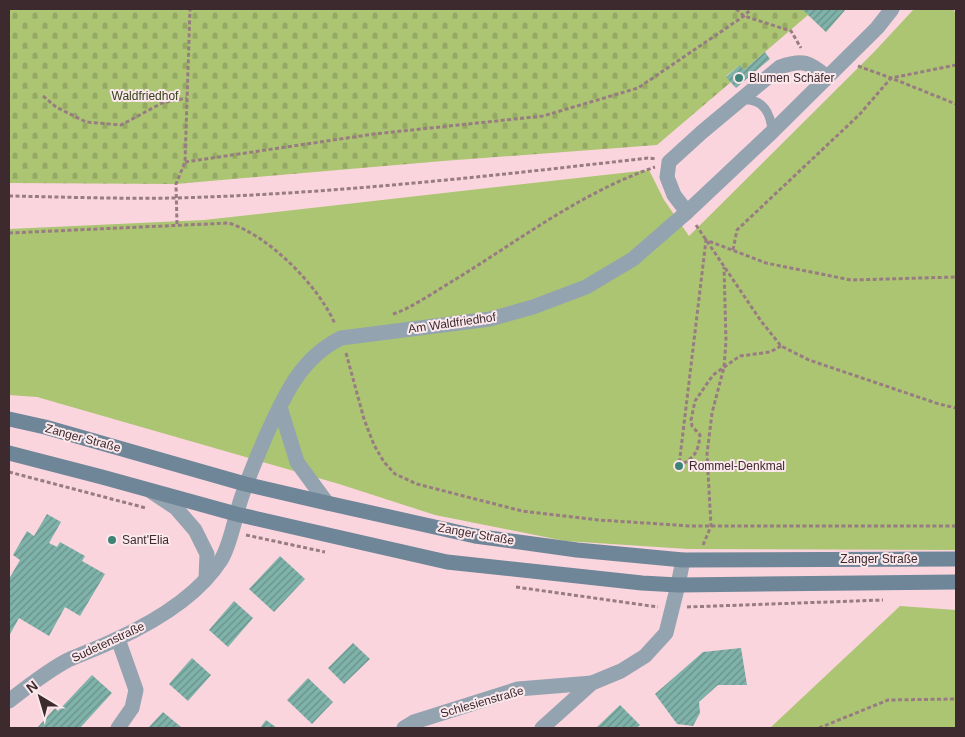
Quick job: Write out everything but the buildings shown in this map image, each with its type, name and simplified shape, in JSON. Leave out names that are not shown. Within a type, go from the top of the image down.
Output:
[{"type":"street","name":"Am Waldfriedhof","points":[[245,484],[292,382],[326,346],[341,338],[490,319],[533,307],[586,287],[633,259],[687,212],[772,132],[877,28],[892,9]]},
{"type":"street","points":[[687,212],[674,195],[667,177],[669,162],[780,67],[793,62],[811,64],[827,77]]},
{"type":"street","points":[[280,407],[297,462],[326,504]]},
{"type":"street","name":"Zanger Straße","points":[[9,419],[55,430],[245,484],[326,504],[475,536],[577,550],[690,560],[956,559]]},
{"type":"street","name":"Zanger Straße","points":[[9,453],[236,514],[447,562],[678,585],[956,582]]},
{"type":"street","name":"Sudetenstraße","points":[[9,702],[30,684],[67,661],[118,639],[180,603],[206,580],[222,558],[245,484]]},
{"type":"street","points":[[149,490],[176,508],[195,530],[207,554],[206,580]]},
{"type":"street","points":[[542,728],[592,682],[621,671],[645,656],[666,633],[678,585],[690,560]]},
{"type":"street","points":[[118,639],[136,690],[132,708],[118,728]]},
{"type":"street","name":"Schlesienstraße","points":[[404,728],[414,722],[518,689],[592,682]]},
{"type":"lane","points":[[741,101],[752,99],[764,106],[771,119],[772,132]]},
{"type":"path","points":[[176,224],[176,184],[185,162],[190,9]]},
{"type":"path","points":[[736,9],[744,16],[790,31],[811,64]]},
{"type":"path","points":[[185,162],[374,134],[543,116],[638,88],[744,16],[751,9]]},
{"type":"path","points":[[844,60],[956,104]]},
{"type":"path","points":[[732,250],[737,230],[859,115],[891,78],[956,65]]},
{"type":"path","points":[[43,96],[56,107],[86,122],[121,126],[162,103],[186,98]]},
{"type":"path","points":[[9,196],[175,198],[316,191],[451,180],[648,158],[669,162]]},
{"type":"path","points":[[387,315],[396,314],[457,278],[581,199],[631,175],[669,162]]},
{"type":"path","points":[[687,212],[761,321],[781,346],[809,360],[956,408]]},
{"type":"path","points":[[9,232],[229,222],[241,226],[271,246],[307,281],[321,298],[341,338],[364,419],[374,445],[384,462],[396,474],[417,484],[522,511],[599,520],[710,526],[956,526]]},
{"type":"path","points":[[706,240],[766,263],[851,280],[956,276]]},
{"type":"path","points":[[706,240],[679,466],[691,460],[698,450],[700,434],[692,426],[691,420],[695,401],[714,375],[740,356],[770,352],[781,346]]},
{"type":"path","points":[[690,560],[710,526],[707,454],[712,413],[724,367],[726,341],[724,266]]},
{"type":"path","points":[[819,728],[888,700],[956,699]]},
{"type":"green space","name":"Waldfriedhof","points":[[9,9],[846,9],[826,32],[808,15],[744,70],[739,66],[726,76],[731,82],[657,145],[176,184],[9,183]]},
{"type":"green space","points":[[914,9],[953,9],[956,14],[956,550],[688,549],[565,541],[435,515],[339,484],[37,397],[9,395],[9,229],[204,220],[649,170],[664,200],[689,236],[874,52]]},
{"type":"green space","points":[[900,606],[956,610],[956,728],[770,728]]},
{"type":"place","name":"Blumen Schäfer","points":[[739,78]]},
{"type":"place","name":"Rommel-Denkmal","points":[[679,466]]},
{"type":"place","name":"Sant'Elia","points":[[112,540]]}]
